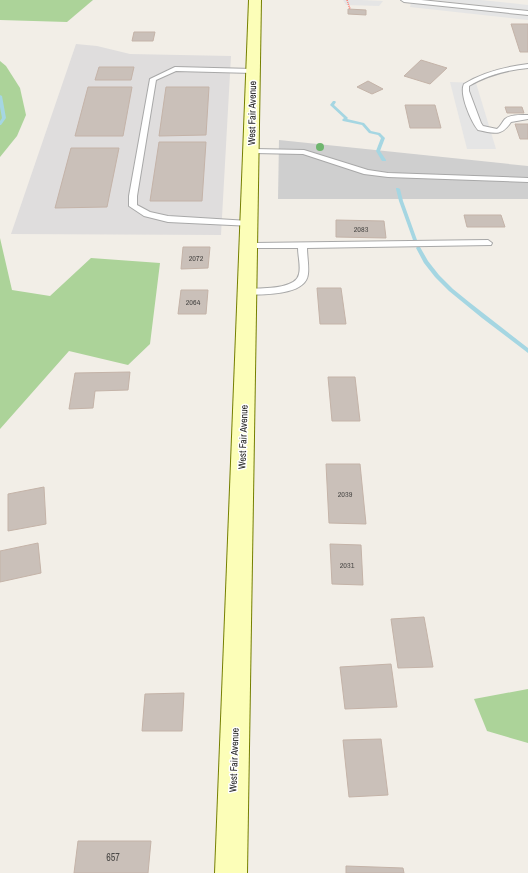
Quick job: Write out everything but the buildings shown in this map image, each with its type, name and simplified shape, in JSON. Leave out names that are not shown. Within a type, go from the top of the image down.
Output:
[{"type":"street","name":"West Fair Avenue","points":[[231,873],[255,0]]},
{"type":"lane","points":[[404,0],[528,13]]},
{"type":"lane","points":[[528,66],[512,68],[474,80],[466,84],[465,90],[477,123],[481,128],[498,131],[503,128],[508,120],[513,118],[528,117]]},
{"type":"lane","points":[[253,70],[175,70],[153,80],[133,196],[133,206],[147,214],[168,219],[302,245],[488,243]]},
{"type":"lane","points":[[251,151],[304,152],[367,172],[388,175],[528,180]]},
{"type":"lane","points":[[247,292],[286,289],[296,285],[304,275],[302,245]]},
{"type":"path","points":[[347,0],[350,9]]},
{"type":"shaded area","points":[[343,0],[383,1],[379,6],[346,5]]},
{"type":"shaded area","points":[[431,0],[481,0],[528,5],[528,10]]},
{"type":"shaded area","points":[[411,3],[524,15],[528,16],[528,20],[410,7]]},
{"type":"shaded area","points":[[76,44],[97,46],[130,54],[231,56],[221,235],[11,234]]},
{"type":"shaded area","points":[[450,82],[476,83],[496,149],[467,149]]},
{"type":"shaded area","points":[[279,140],[528,166],[528,199],[278,199]]},
{"type":"green space","points":[[0,0],[93,0],[67,22],[0,20]]},
{"type":"green space","points":[[0,61],[6,66],[20,88],[26,115],[17,136],[0,157]]},
{"type":"green space","points":[[0,238],[12,290],[50,296],[91,258],[160,263],[150,344],[128,365],[69,351],[0,429]]},
{"type":"green space","points":[[528,689],[528,743],[487,731],[474,699]]},
{"type":"waterway","points":[[0,96],[4,118],[0,124]]},
{"type":"waterway","points":[[334,102],[332,105],[346,118],[344,120],[363,124],[370,132],[379,134],[383,138],[378,151],[384,160]]},
{"type":"waterway","points":[[398,189],[415,240]]},
{"type":"waterway","points":[[418,248],[426,262],[451,290],[528,351]]}]
